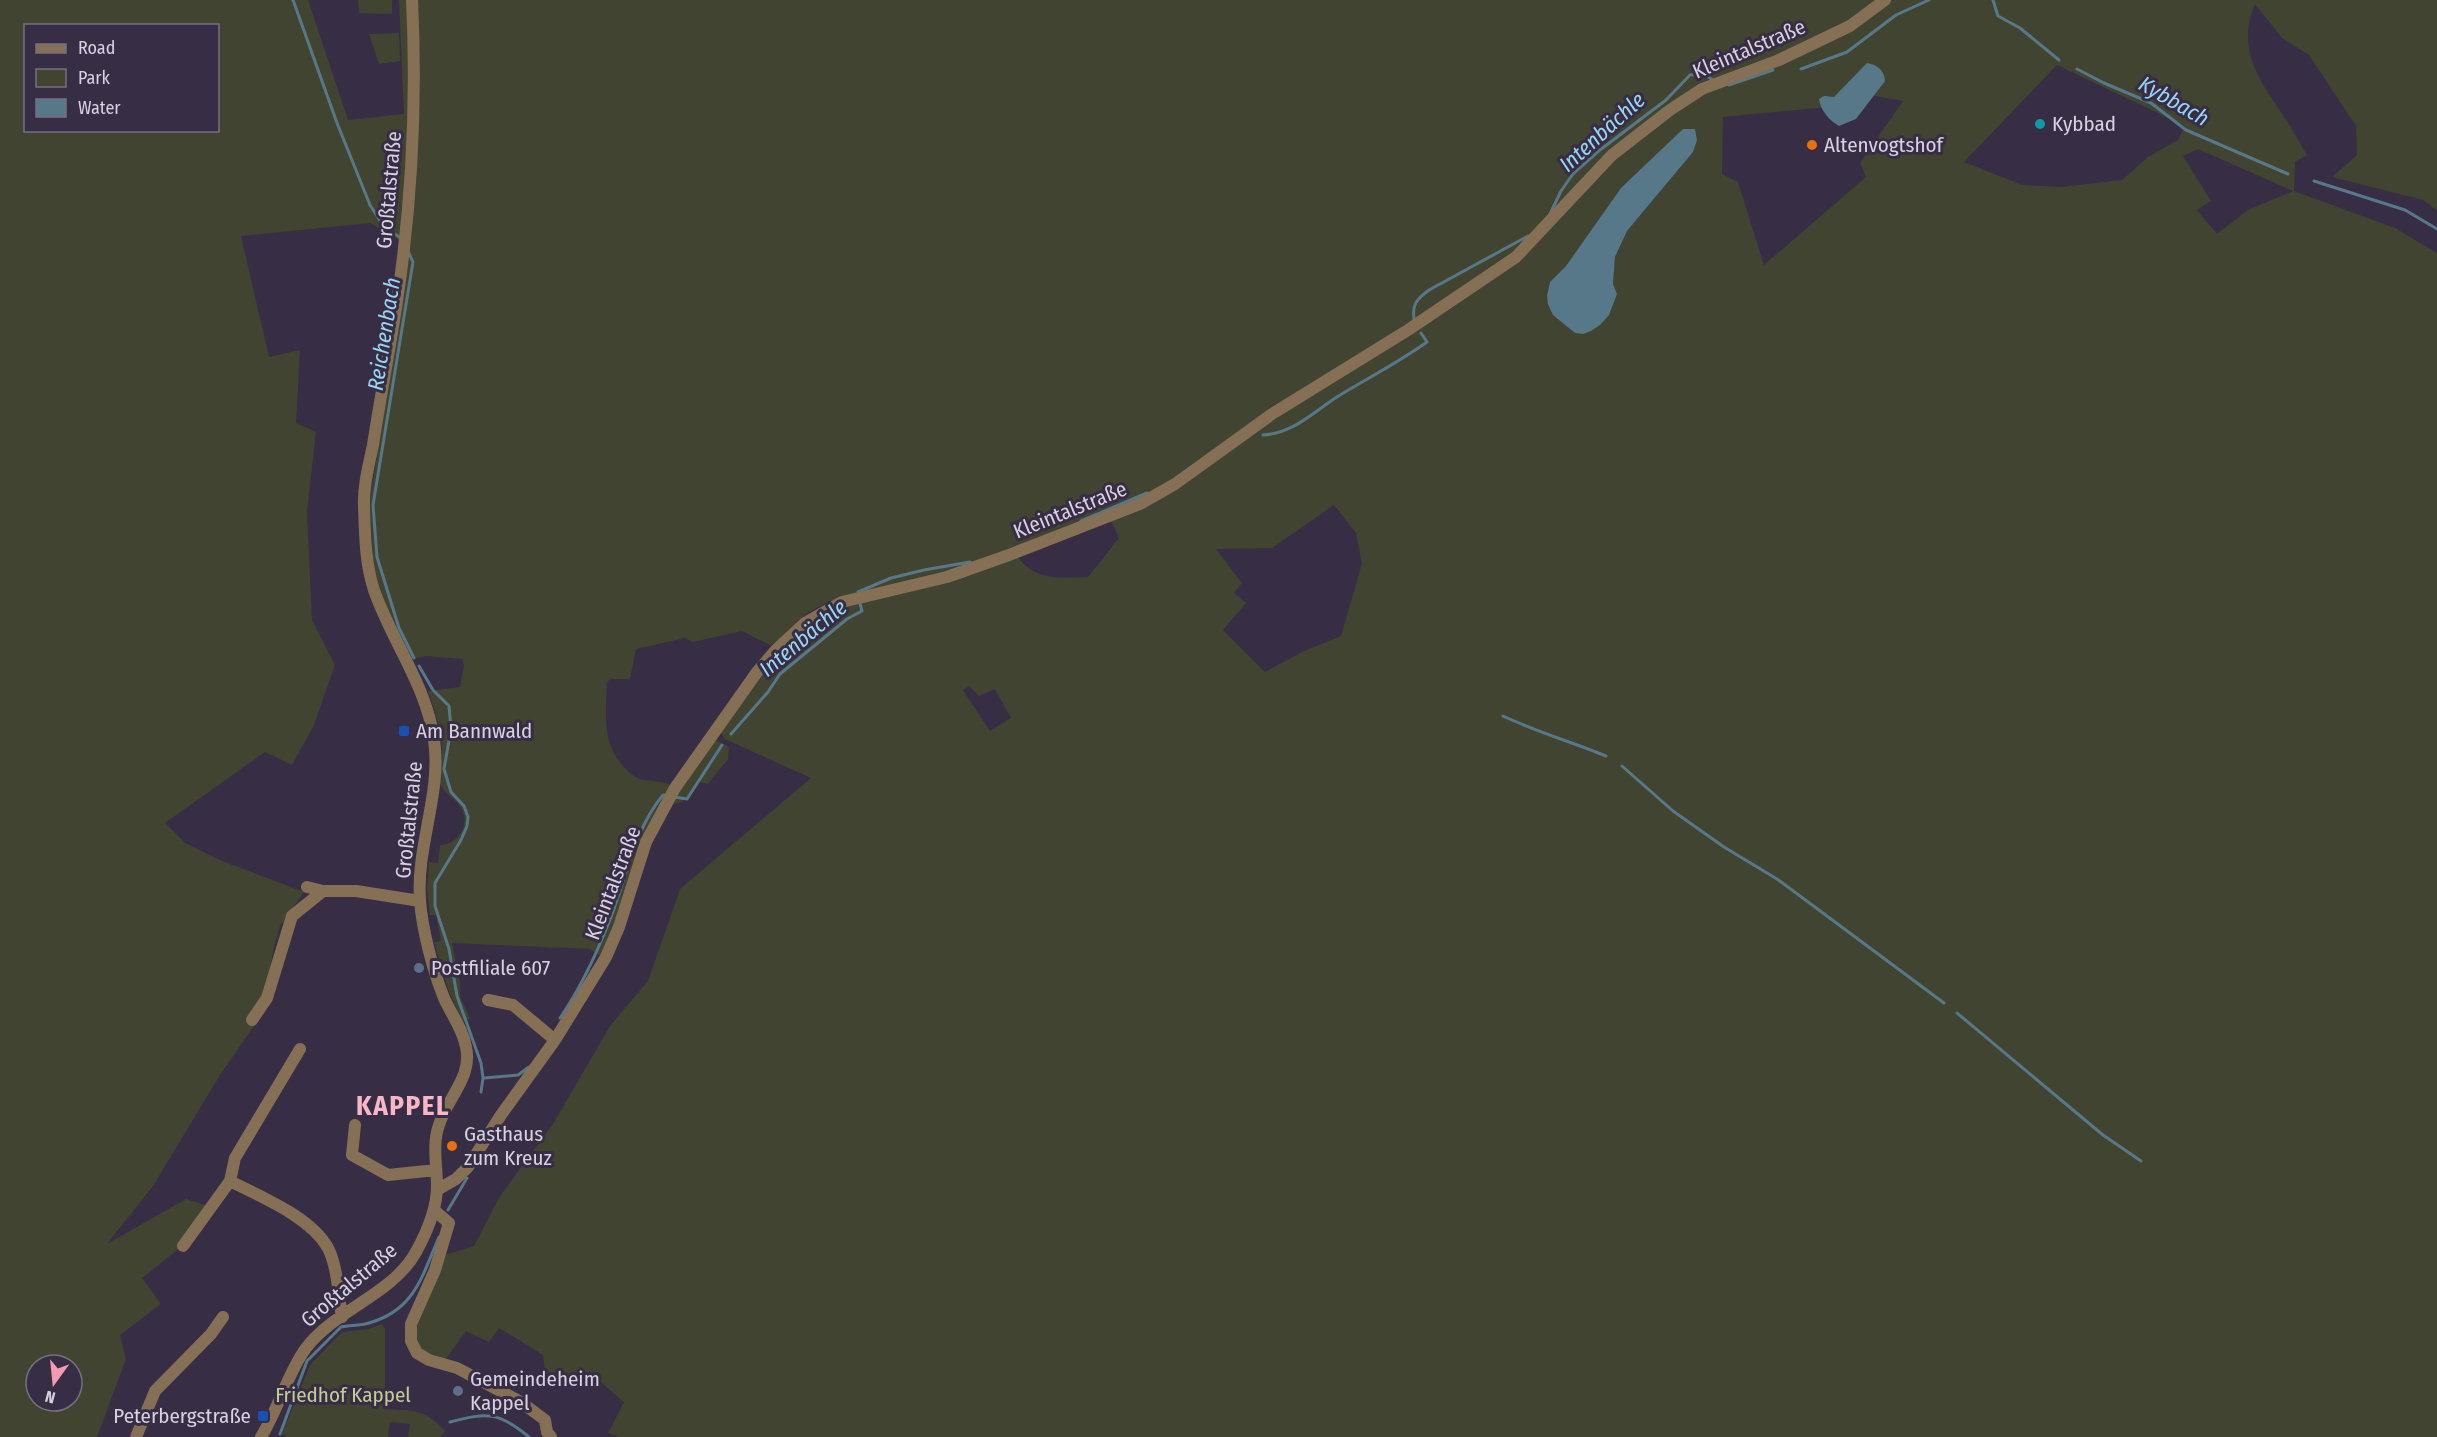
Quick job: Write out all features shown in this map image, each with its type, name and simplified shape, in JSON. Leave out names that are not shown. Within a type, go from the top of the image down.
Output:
[{"type":"street","name":"Großtalstraße","points":[[264,1437],[306,1348],[405,1267],[439,1214],[435,1142],[438,1127],[462,1081],[467,1064],[467,1049],[462,1033],[443,995],[420,901],[423,842],[436,764],[431,721],[410,667],[374,588],[366,547],[364,499],[406,232],[413,146],[415,66],[412,0]]},
{"type":"street","name":"Kleintalstraße","points":[[437,1190],[456,1179],[468,1167],[501,1115],[555,1040],[606,957],[619,927],[646,842],[675,788],[732,706],[776,650],[806,623],[842,603],[947,577],[1009,555],[1140,504],[1175,484],[1272,414],[1408,330],[1516,257],[1611,155],[1702,88],[1779,60],[1850,26],[1885,0]]},
{"type":"street","points":[[306,887],[323,891],[356,891],[420,901]]},
{"type":"street","points":[[252,1020],[267,998],[292,916],[323,891]]},
{"type":"street","points":[[488,1000],[513,1005],[555,1040]]},
{"type":"street","points":[[183,1246],[230,1181],[235,1158],[300,1049]]},
{"type":"street","points":[[355,1125],[352,1155],[388,1175],[436,1170]]},
{"type":"street","points":[[230,1181],[279,1206],[315,1230],[332,1258],[342,1317]]},
{"type":"street","points":[[439,1214],[449,1223],[435,1270],[411,1324],[411,1341],[417,1353],[429,1360],[457,1368],[521,1402],[545,1420],[551,1437]]},
{"type":"street","points":[[136,1437],[155,1391],[211,1334],[223,1317]]},
{"type":"green space","points":[[0,0],[308,0],[348,120],[404,114],[399,0],[2437,0],[2437,210],[2423,200],[2332,177],[2357,155],[2356,126],[2309,55],[2282,38],[2255,4],[2248,35],[2249,49],[2259,76],[2307,155],[2295,162],[2294,191],[2395,228],[2437,253],[2437,1437],[619,1437],[608,1433],[624,1402],[597,1379],[546,1381],[543,1355],[499,1328],[489,1342],[466,1331],[446,1359],[418,1349],[413,1329],[445,1255],[474,1246],[500,1196],[553,1124],[610,1026],[648,981],[680,889],[811,778],[725,739],[720,732],[758,676],[777,657],[794,652],[821,628],[822,622],[832,614],[843,608],[862,603],[841,597],[824,604],[804,616],[770,645],[742,631],[693,642],[685,638],[636,649],[630,679],[610,679],[607,683],[608,738],[617,759],[634,776],[672,786],[602,957],[590,949],[452,943],[460,983],[460,997],[470,1018],[463,1022],[449,992],[434,942],[441,941],[436,915],[430,915],[427,889],[429,862],[438,863],[440,845],[457,838],[464,821],[464,814],[459,805],[444,791],[440,783],[441,739],[428,691],[460,687],[464,666],[462,659],[426,656],[412,659],[387,610],[373,566],[370,499],[397,331],[400,232],[399,240],[370,223],[241,236],[269,357],[300,350],[296,423],[316,432],[307,512],[312,620],[335,665],[314,725],[292,765],[265,752],[165,823],[185,843],[222,861],[304,892],[280,926],[269,979],[256,1023],[220,1075],[153,1186],[107,1244],[186,1199],[205,1205],[181,1247],[142,1278],[161,1304],[120,1335],[126,1359],[97,1437],[0,1437]],"holes":[[[2057,65],[2185,126],[2178,140],[2148,157],[2122,180],[2061,187],[2022,185],[1964,162]],[[1857,93],[1903,101],[1860,163],[1866,177],[1764,265],[1738,182],[1722,174],[1723,117],[1818,108]],[[2198,149],[2293,191],[2248,210],[2217,234],[2197,210],[2211,201],[2183,156]],[[1693,152],[1627,231],[1615,257],[1613,284],[1617,294],[1575,333],[1563,321],[1550,282],[1566,266],[1621,188]],[[1334,505],[1356,533],[1362,563],[1341,636],[1304,651],[1265,672],[1223,630],[1246,603],[1234,593],[1242,583],[1216,549],[1272,548]],[[1111,521],[1119,538],[1088,577],[1065,578],[1036,573],[1020,560],[1013,549]],[[969,686],[979,696],[995,689],[1011,718],[990,731],[963,690]]]},
{"type":"green space","points":[[358,0],[392,0],[392,14],[359,13]]},
{"type":"green space","points":[[399,33],[400,61],[379,64],[369,34]]},
{"type":"green space","points":[[714,739],[729,747],[728,759],[708,784],[699,782],[685,800],[673,804],[680,790]]},
{"type":"green space","name":"Friedhof Kappel","points":[[382,1324],[385,1328],[385,1409],[424,1414],[445,1431],[440,1437],[408,1437],[410,1424],[390,1422],[388,1437],[287,1437],[282,1434],[310,1365],[342,1332],[368,1329]]},
{"type":"water","points":[[1867,63],[1880,69],[1885,81],[1856,119],[1839,126],[1826,115],[1819,99],[1824,96],[1834,97]]},
{"type":"water","points":[[1683,129],[1695,129],[1697,140],[1693,152],[1627,231],[1615,257],[1613,284],[1617,294],[1609,315],[1591,331],[1583,334],[1575,333],[1553,315],[1547,296],[1550,282],[1566,266],[1621,188]]},
{"type":"waterway","name":"Reichenbach","points":[[293,0],[337,123],[370,205],[384,227],[401,238]]},
{"type":"waterway","name":"Intenbächle","points":[[1801,69],[1847,52],[1896,15],[1929,0]]},
{"type":"waterway","name":"Kybbach","points":[[1993,0],[1998,16],[2020,28],[2059,60]]},
{"type":"waterway","name":"Kybbach","points":[[2077,69],[2151,103],[2186,130],[2288,174]]},
{"type":"waterway","name":"Intenbächle","points":[[1729,85],[1773,70]]},
{"type":"waterway","name":"Intenbächle","points":[[1550,214],[1561,191],[1573,174],[1600,150],[1666,100],[1690,75],[1704,74],[1713,80]]},
{"type":"waterway","name":"Kybbach","points":[[2314,181],[2405,210],[2437,229]]},
{"type":"waterway","name":"Intenbächle","points":[[1414,319],[1416,302],[1429,290],[1528,236]]},
{"type":"waterway","name":"Reichenbach","points":[[408,251],[413,262],[373,505],[377,557],[399,628],[414,658]]},
{"type":"waterway","name":"Intenbächle","points":[[1263,435],[1295,426],[1340,395],[1406,356],[1427,342],[1421,333]]},
{"type":"waterway","name":"Intenbächle","points":[[1081,521],[1147,493]]},
{"type":"waterway","name":"Intenbächle","points":[[858,592],[891,578],[970,562]]},
{"type":"waterway","name":"Intenbächle","points":[[731,734],[768,692],[780,674],[847,619],[862,611],[859,600]]},
{"type":"waterway","name":"Reichenbach","points":[[419,666],[433,690],[449,706],[451,729],[444,769],[451,792],[464,806],[468,817],[461,840],[435,883],[435,906],[449,949],[457,996],[481,1063],[483,1078],[481,1092]]},
{"type":"waterway","points":[[1503,716],[1606,756]]},
{"type":"waterway","name":"Intenbächle","points":[[675,797],[687,799],[722,745]]},
{"type":"waterway","points":[[1622,766],[1673,811],[1724,847],[1777,879],[1944,1003]]},
{"type":"waterway","name":"Intenbächle","points":[[560,1018],[581,984],[599,947],[644,824],[663,795],[668,796]]},
{"type":"waterway","points":[[1957,1013],[2103,1135],[2141,1161]]},
{"type":"waterway","name":"Intenbächle","points":[[484,1078],[518,1075],[529,1067]]},
{"type":"waterway","name":"Reichenbach","points":[[448,1210],[467,1178]]},
{"type":"waterway","name":"Reichenbach","points":[[280,1434],[307,1361],[341,1327],[366,1324],[397,1310],[415,1290],[422,1278],[439,1237]]},
{"type":"waterway","points":[[450,1422],[492,1416],[509,1423],[529,1437]]},
{"type":"place","name":"Kybbad","points":[[2040,124]]},
{"type":"place","name":"Altenvogtshof","points":[[1812,145]]},
{"type":"place","name":"Am Bannwald","points":[[404,731]]},
{"type":"place","name":"Postfiliale 607","points":[[419,968]]},
{"type":"place","name":"Gasthaus zum Kreuz","points":[[452,1146]]},
{"type":"place","name":"Gemeindeheim Kappel","points":[[458,1391]]},
{"type":"place","name":"Peterbergstraße","points":[[263,1416]]},
{"type":"district","name":"KAPPEL","points":[[403,1106]]}]
